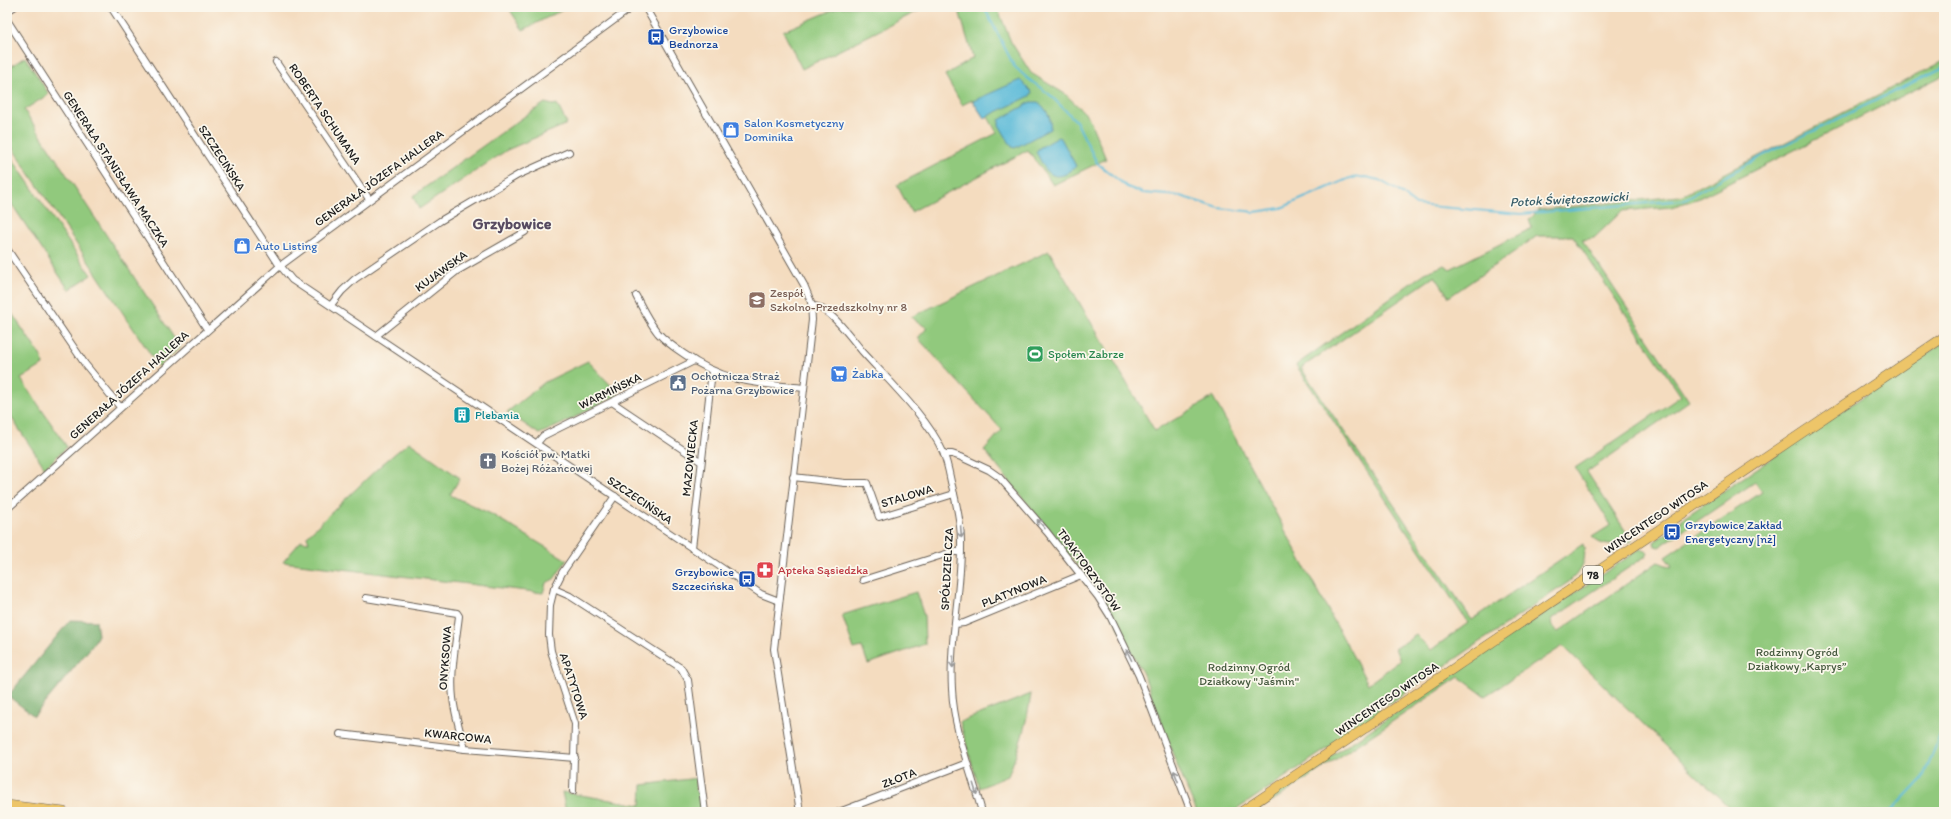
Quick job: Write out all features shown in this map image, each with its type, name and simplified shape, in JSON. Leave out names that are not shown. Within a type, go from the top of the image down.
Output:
[{"type":"main road","name":"WINCENTEGO WITOSA","points":[[1241,812],[1944,337]]},
{"type":"main road","points":[[7,805],[64,812]]},
{"type":"street","points":[[7,11],[14,7]]},
{"type":"street","name":"SZCZECIŃSKA","points":[[111,7],[280,266],[292,280],[761,594],[779,601]]},
{"type":"street","name":"GENERAŁA JÓZEFA HALLERA","points":[[7,509],[207,329],[280,266],[369,199],[632,7]]},
{"type":"street","points":[[645,7],[807,289],[812,306],[775,639],[775,659],[800,812]]},
{"type":"street","name":"GENERAŁA STANISŁAWA MACZKA","points":[[7,20],[207,329]]},
{"type":"street","name":"ROBERTA SCHUMANA","points":[[276,62],[369,199]]},
{"type":"street","points":[[330,305],[355,279],[440,221],[518,175],[569,152]]},
{"type":"street","name":"KUJAWSKA","points":[[376,336],[457,271],[525,232]]},
{"type":"street","points":[[7,249],[85,364],[120,407]]},
{"type":"street","points":[[636,296],[658,333],[694,361],[724,376],[749,383],[804,388]]},
{"type":"street","name":"SPÓŁDZIELCZA","points":[[812,306],[824,310],[845,331],[923,421],[935,437],[944,454],[960,524],[961,552],[952,679],[953,702],[957,729],[982,812]]},
{"type":"street","name":"WARMIŃSKA","points":[[537,443],[543,436],[694,361]]},
{"type":"street","name":"MAZOWIECKA","points":[[692,548],[700,461],[712,370]]},
{"type":"street","points":[[612,402],[700,461]]},
{"type":"street","name":"TRAKTORZYSTÓW","points":[[944,454],[956,455],[989,470],[999,477],[1047,532],[1106,610],[1136,668],[1191,812]]},
{"type":"street","name":"STALOWA","points":[[794,477],[845,483],[867,483],[879,517],[954,494]]},
{"type":"street","name":"APATYTOWA","points":[[573,791],[576,724],[551,651],[549,635],[550,605],[554,589],[562,574],[615,496]]},
{"type":"street","points":[[863,580],[952,552],[961,552]]},
{"type":"street","name":"PLATYNOWA","points":[[955,624],[964,623],[1081,575]]},
{"type":"street","points":[[554,589],[570,596],[681,668],[688,680],[705,812]]},
{"type":"street","name":"ONYKSOWA","points":[[366,598],[457,613],[459,616],[453,666],[453,697],[459,730],[465,749]]},
{"type":"street","name":"KWARCOWA","points":[[340,734],[465,749],[575,758]]},
{"type":"street","name":"ZŁOTA","points":[[839,812],[968,763]]},
{"type":"green space","points":[[508,7],[568,7],[523,30]]},
{"type":"green space","points":[[840,7],[926,7],[802,69],[783,31]]},
{"type":"green space","points":[[958,7],[997,7],[1011,42],[1031,73],[1065,94],[1088,116],[1106,159],[1053,185],[1028,150],[911,212],[897,185],[997,133],[988,117],[984,118],[972,100],[962,105],[945,75],[973,58]]},
{"type":"green space","points":[[25,57],[49,94],[24,110],[180,347],[159,367],[7,140],[7,69]]},
{"type":"green space","name":"Rodzinny Ogród Działkowy \"Jaśmin\"","points":[[1944,61],[1944,75],[1697,199],[1671,207],[1622,211],[1594,238],[1582,240],[1689,401],[1587,472],[1632,541],[1616,545],[1606,545],[1592,537],[1611,525],[1575,468],[1681,396],[1573,236],[1537,236],[1449,297],[1435,276],[1301,368],[1472,620],[1583,544],[1585,555],[1580,569],[1570,581],[1392,702],[1380,706],[1374,705],[1382,712],[1233,812],[1197,812],[1176,763],[1145,678],[1103,597],[984,450],[1002,430],[918,338],[927,328],[911,317],[1049,251],[1155,431],[1213,397],[1368,684],[1401,660],[1395,649],[1416,635],[1431,650],[1468,623],[1296,365],[1425,273],[1445,265],[1450,269],[1532,228],[1529,220],[1539,210],[1679,196],[1685,194]]},
{"type":"green space","points":[[545,103],[553,105],[557,104],[567,124],[507,150],[419,209],[413,196]]},
{"type":"green space","points":[[7,151],[91,275],[69,290],[7,197]]},
{"type":"green space","points":[[7,306],[42,358],[43,365],[21,379],[67,447],[45,468],[7,411]]},
{"type":"green space","name":"Rodzinny Ogród Działkowy „Kaprys”","points":[[1944,342],[1944,812],[1734,812],[1563,646],[1485,696],[1459,677],[1284,794],[1254,812],[1248,812],[1640,549],[1648,552],[1646,556],[1552,619],[1553,628],[1558,632],[1658,562],[1671,567],[1672,566],[1665,557],[1762,492],[1755,482],[1659,547],[1655,546],[1654,542],[1680,523],[1682,519]]},
{"type":"green space","points":[[588,361],[619,394],[562,424],[539,434],[507,412],[545,382]]},
{"type":"green space","points":[[409,442],[460,478],[450,495],[491,514],[567,560],[554,579],[546,583],[543,593],[283,562],[301,541],[309,542],[307,536],[380,466]]},
{"type":"green space","points":[[916,592],[924,616],[925,644],[868,664],[862,647],[854,649],[842,615]]},
{"type":"green space","points":[[70,620],[96,621],[98,635],[92,646],[34,716],[8,696]]},
{"type":"green space","points":[[1031,694],[1022,736],[1008,776],[979,788],[960,722]]},
{"type":"green space","points":[[697,778],[698,784],[695,787],[696,792],[699,792],[701,812],[566,812],[562,792],[641,805],[642,785]]},
{"type":"water","points":[[1020,80],[1032,92],[1030,96],[984,118],[973,101]]},
{"type":"water","points":[[1031,102],[1038,102],[1044,107],[1049,117],[1050,129],[1015,148],[1012,147],[999,125],[999,120]]},
{"type":"water","points":[[1059,137],[1061,138],[1076,166],[1066,174],[1055,176],[1047,171],[1036,152],[1039,148]]},
{"type":"waterway","name":"Potok Świętoszowicki","points":[[984,7],[1014,66],[1027,78],[1049,94],[1076,121],[1097,163],[1127,187],[1143,193],[1180,196],[1219,208],[1255,212],[1281,208],[1350,178],[1365,177],[1379,180],[1397,190],[1416,205],[1521,214],[1683,200],[1764,155],[1944,67]]},
{"type":"waterway","points":[[1890,812],[1924,776],[1944,725]]},
{"type":"place","name":"Grzybowice Bednorza","points":[[656,37]]},
{"type":"place","name":"Salon Kosmetyczny Dominika","points":[[731,130]]},
{"type":"place","name":"Auto Listing","points":[[242,246]]},
{"type":"place","name":"Zespół Szkolno-Przedszkolny nr 8","points":[[757,300]]},
{"type":"place","name":"Społem Zabrze","points":[[1035,354]]},
{"type":"place","name":"Żabka","points":[[839,374]]},
{"type":"place","name":"Ochotnicza Straż Pożarna Grzybowice","points":[[678,383]]},
{"type":"place","name":"Plebania","points":[[462,415]]},
{"type":"place","name":"Kościół pw. Matki Bożej Różańcowej","points":[[488,461]]},
{"type":"place","name":"Grzybowice Zakład Energetyczny [nż]","points":[[1672,532]]},
{"type":"place","name":"Apteka Sąsiedzka","points":[[765,570]]},
{"type":"place","name":"Grzybowice Szczecińska","points":[[747,579]]},
{"type":"district","name":"Grzybowice","points":[[512,223]]}]
